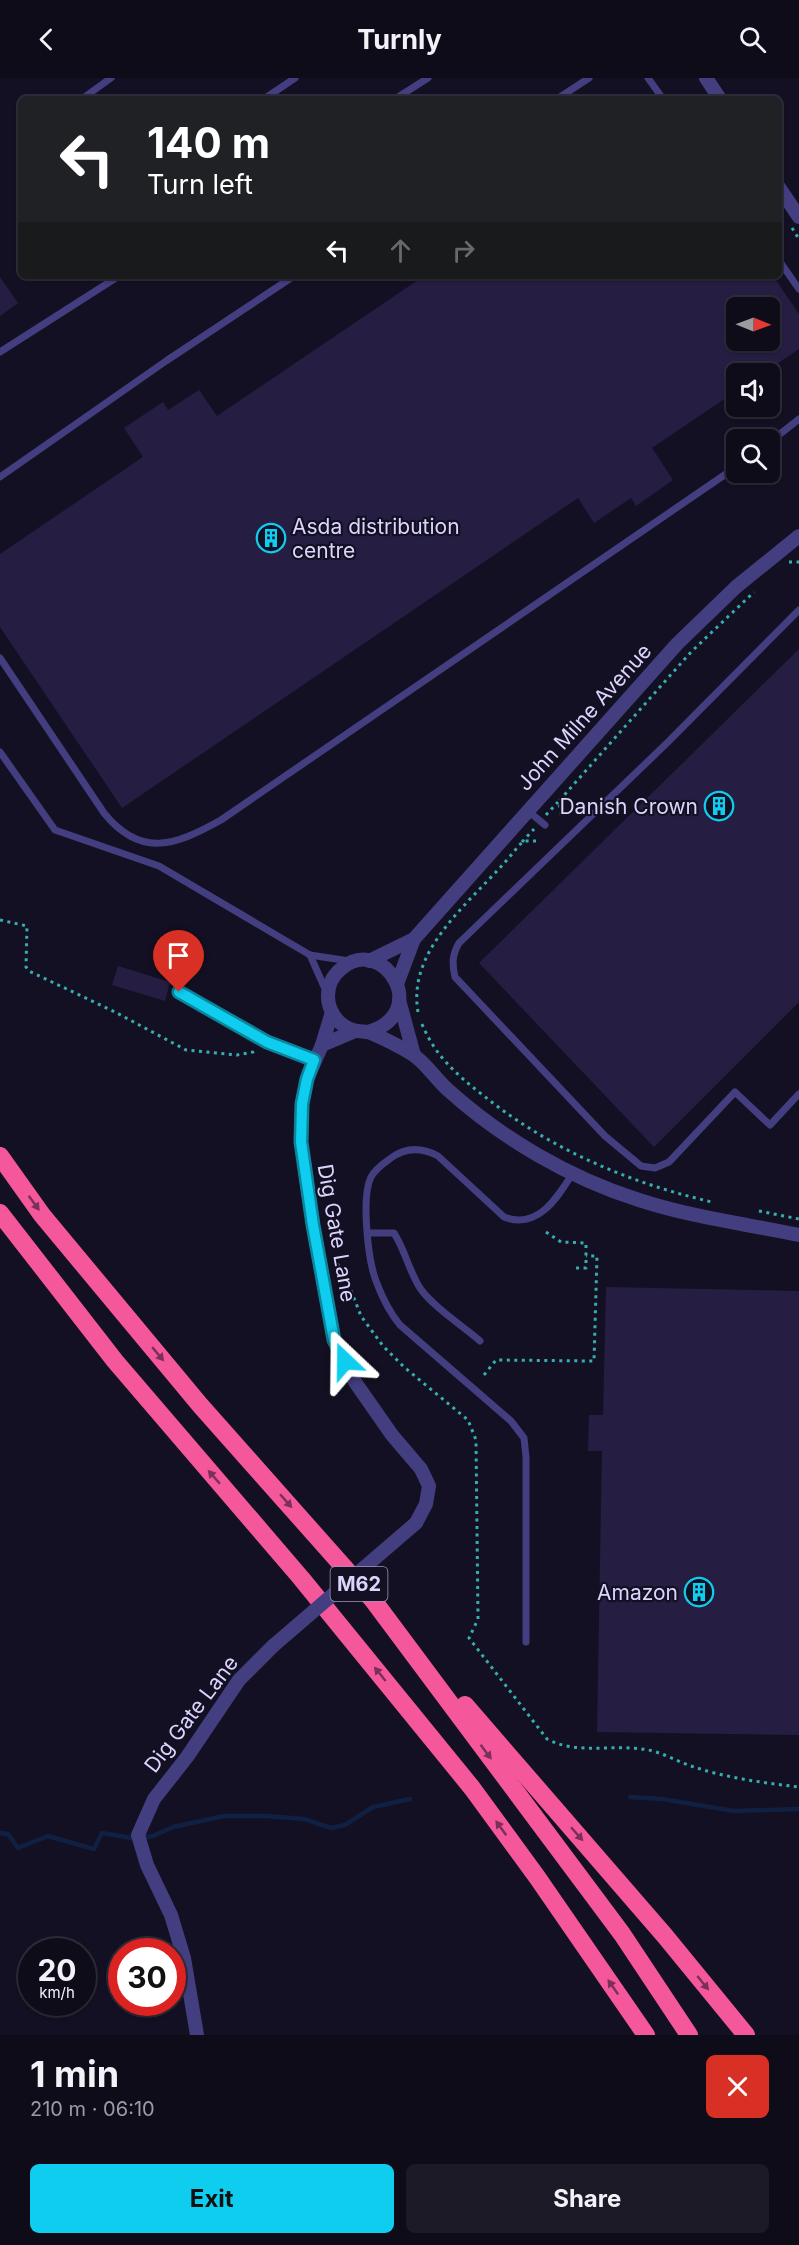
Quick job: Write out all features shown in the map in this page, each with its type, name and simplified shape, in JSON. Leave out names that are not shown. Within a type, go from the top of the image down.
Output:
[{"type":"highway","name":"M62","points":[[0,1156],[42,1215],[200,1405],[373,1600],[664,1936],[746,2035]]},
{"type":"highway","name":"M62","points":[[0,1213],[115,1360],[301,1578],[472,1788],[537,1877],[646,2035]]},
{"type":"highway","name":"M62","points":[[373,1600],[622,1934],[689,2035]]},
{"type":"street","points":[[706,78],[718,96]]},
{"type":"street","points":[[782,192],[799,217]]},
{"type":"street","name":"John Milne Avenue","points":[[398,984],[414,939],[671,651],[708,613],[799,536]]},
{"type":"street","name":"John Milne Avenue","points":[[369,961],[414,939]]},
{"type":"street","points":[[414,1055],[399,1000],[398,984],[387,968],[369,961],[344,966],[335,975],[328,997],[332,1012],[345,1027],[362,1031],[414,1055],[447,1089],[506,1135],[573,1173],[639,1200],[720,1221],[799,1235]]},
{"type":"street","points":[[322,1045],[362,1031],[380,1028],[396,1012],[399,1000]]},
{"type":"street","name":"Dig Gate Lane","points":[[197,2035],[184,1958],[171,1915],[147,1865],[138,1835],[154,1799],[187,1757],[239,1680],[273,1646],[416,1523],[426,1504],[429,1486],[421,1469],[392,1435],[355,1382],[334,1340],[313,1225],[301,1142],[302,1104],[307,1079],[322,1045],[332,1012]]},
{"type":"lane","points":[[86,96],[111,78]]},
{"type":"lane","points":[[268,96],[295,78]]},
{"type":"lane","points":[[400,96],[428,78]]},
{"type":"lane","points":[[562,96],[589,78]]},
{"type":"lane","points":[[648,78],[661,96]]},
{"type":"lane","points":[[782,265],[799,289]]},
{"type":"lane","points":[[0,352],[114,279]]},
{"type":"lane","points":[[0,477],[290,279]]},
{"type":"lane","points":[[780,434],[799,419]]},
{"type":"lane","points":[[0,658],[117,829],[132,838],[150,843],[167,842],[191,836],[231,814],[726,473]]},
{"type":"lane","points":[[799,610],[668,742],[459,943],[453,953],[452,965],[455,977],[605,1136],[641,1166],[655,1168],[669,1162],[735,1092],[770,1125],[799,1094]]},
{"type":"lane","points":[[0,752],[55,830],[159,866],[310,955],[355,962]]},
{"type":"lane","points":[[528,811],[545,825]]},
{"type":"lane","points":[[310,955],[328,997]]},
{"type":"lane","points":[[179,992],[267,1042],[314,1060]]},
{"type":"lane","points":[[526,1642],[526,1457],[524,1438],[511,1421],[400,1325],[389,1312],[375,1279],[365,1199],[372,1175],[395,1155],[411,1149],[426,1150],[438,1156],[504,1217],[512,1220],[525,1220],[543,1213],[573,1173]]},
{"type":"lane","points":[[368,1233],[394,1233],[403,1246],[414,1278],[422,1291],[480,1341]]},
{"type":"path","points":[[561,815],[559,801],[692,652],[757,590]]},
{"type":"path","points":[[536,841],[525,841],[519,845],[433,945],[422,967],[416,991],[420,1017],[428,1037],[438,1054],[451,1069],[491,1101],[538,1133],[613,1172],[678,1195],[714,1203]]},
{"type":"path","points":[[0,920],[27,926],[26,967],[29,971],[115,1012],[186,1050],[237,1055],[253,1052],[267,1042]]},
{"type":"path","points":[[755,1210],[799,1219]]},
{"type":"path","points":[[546,1232],[561,1242],[586,1243],[586,1268],[572,1268]]},
{"type":"path","points":[[484,1375],[496,1360],[594,1361],[597,1256],[586,1256]]},
{"type":"building","points":[[0,277],[18,303],[0,316]]},
{"type":"building","name":"Asda distribution centre","points":[[420,279],[775,279],[799,314],[799,349],[778,363],[726,363],[726,398],[652,448],[673,480],[636,506],[631,498],[594,523],[578,498],[122,808],[0,627],[0,554],[143,457],[124,428],[163,402],[168,410],[199,390],[217,416]]},
{"type":"building","name":"Danish Crown","points":[[799,649],[799,1002],[654,1147],[479,963]]},
{"type":"building","points":[[118,966],[170,982],[165,1001],[112,985]]},
{"type":"building","name":"Amazon","points":[[606,1287],[799,1291],[799,1735],[597,1732],[602,1451],[588,1451],[589,1415],[603,1415]]},
{"type":"waterway","points":[[630,1797],[662,1799],[734,1811],[799,1809]]},
{"type":"waterway","points":[[144,1837],[153,1836],[173,1827],[224,1816],[304,1819],[331,1828],[345,1825],[373,1807],[410,1799]]},
{"type":"waterway","points":[[0,1833],[8,1834],[18,1848],[48,1836],[94,1849],[102,1833],[132,1838]]},
{"type":"place","name":"Asda distribution centre","points":[[271,538]]},
{"type":"place","name":"Danish Crown","points":[[719,806]]},
{"type":"place","name":"Amazon","points":[[699,1592]]},
{"type":"route","points":[[179,992],[267,1042],[314,1060],[302,1104],[301,1142],[313,1225],[334,1340],[345,1361]]}]
